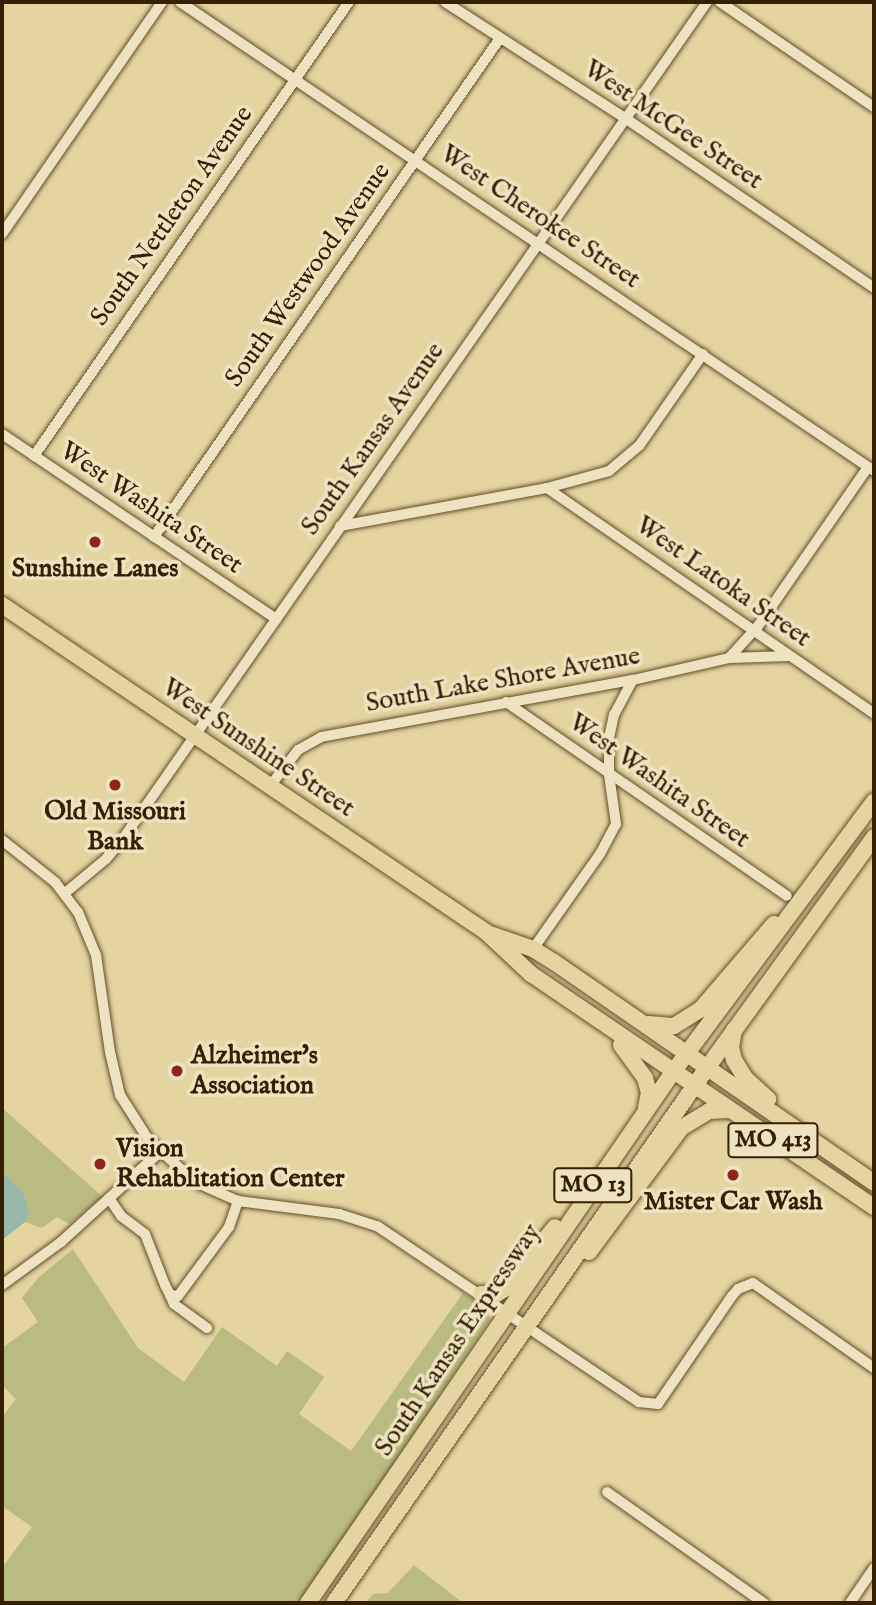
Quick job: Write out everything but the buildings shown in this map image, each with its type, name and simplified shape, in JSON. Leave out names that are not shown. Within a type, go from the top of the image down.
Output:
[{"type":"main road","name":"West Sunshine Street","points":[[2,604],[486,932],[531,974],[874,1207]]},
{"type":"main road","name":"South Kansas Expressway","points":[[308,1603],[582,1201],[795,898],[874,801]]},
{"type":"main road","name":"South Kansas Expressway","points":[[334,1603],[694,1086],[874,837]]},
{"type":"main road","points":[[640,1020],[667,1028],[691,1017],[712,998],[795,898]]},
{"type":"main road","name":"West Sunshine Street","points":[[486,932],[533,949],[871,1181]]},
{"type":"main road","points":[[531,974],[632,1056],[648,1086],[645,1111]]},
{"type":"main road","points":[[735,1029],[732,1054],[746,1079],[871,1181]]},
{"type":"main road","points":[[553,1288],[604,1234],[681,1128],[704,1112],[729,1110]]},
{"type":"main road","points":[[481,1294],[495,1295],[506,1288],[541,1242],[582,1201]]},
{"type":"street","points":[[2,234],[162,2]]},
{"type":"street","name":"West Cherokee Street","points":[[180,2],[871,469]]},
{"type":"street","name":"South Nettleton Avenue","points":[[34,456],[349,2]]},
{"type":"street","name":"West McGee Street","points":[[445,2],[625,118],[874,288]]},
{"type":"street","name":"South Kansas Avenue","points":[[65,893],[113,851],[707,2]]},
{"type":"street","points":[[720,2],[874,107]]},
{"type":"street","name":"South Westwood Avenue","points":[[154,537],[500,38]]},
{"type":"street","points":[[340,526],[591,478],[625,461],[645,438],[703,354]]},
{"type":"street","name":"West Washita Street","points":[[2,434],[276,619]]},
{"type":"street","points":[[729,658],[758,626],[871,469]]},
{"type":"street","name":"West Latoka Street","points":[[547,488],[874,713]]},
{"type":"street","name":"South Lake Shore Avenue","points":[[271,786],[293,755],[315,739],[633,680],[729,658],[790,656]]},
{"type":"street","points":[[533,949],[600,854],[617,824],[609,774],[612,723],[633,680]]},
{"type":"street","name":"West Washita Street","points":[[506,702],[795,898]]},
{"type":"street","points":[[2,840],[40,869],[65,893],[86,927],[96,955],[110,1052],[120,1095],[137,1125],[160,1152],[195,1182],[239,1201],[269,1208],[326,1212],[365,1220],[404,1241],[631,1398],[648,1405],[657,1404],[738,1289],[753,1283],[874,1368]]},
{"type":"street","points":[[2,1285],[61,1242],[160,1152]]},
{"type":"street","points":[[109,1198],[121,1216],[145,1234],[174,1304],[207,1328]]},
{"type":"street","points":[[170,1295],[178,1296],[205,1262],[229,1227],[239,1201]]},
{"type":"street","points":[[607,1492],[764,1603]]},
{"type":"street","points":[[850,1603],[874,1568]]},
{"type":"green space","points":[[2,1108],[103,1197],[69,1224],[57,1217],[42,1228],[25,1222],[30,1212],[24,1194],[2,1171]]},
{"type":"green space","points":[[73,1249],[138,1348],[184,1382],[222,1327],[277,1366],[287,1351],[324,1377],[299,1414],[351,1451],[463,1293],[486,1309],[490,1320],[300,1603],[2,1603],[2,1568],[32,1527],[2,1506],[2,1417],[16,1399],[2,1385],[2,1348],[38,1322],[22,1298],[39,1277]]},
{"type":"green space","points":[[414,1565],[463,1603],[365,1603],[373,1594],[388,1593]]},
{"type":"shaded area","points":[[2,1171],[24,1194],[30,1212],[25,1222],[2,1240]]},
{"type":"place","name":"Sunshine Lanes","points":[[95,542]]},
{"type":"place","name":"Old Missouri Bank","points":[[115,785]]},
{"type":"place","name":"Alzheimer's Association","points":[[177,1071]]},
{"type":"place","name":"Vision Rehablitation Center","points":[[100,1164]]},
{"type":"place","name":"Mister Car Wash","points":[[733,1175]]}]
